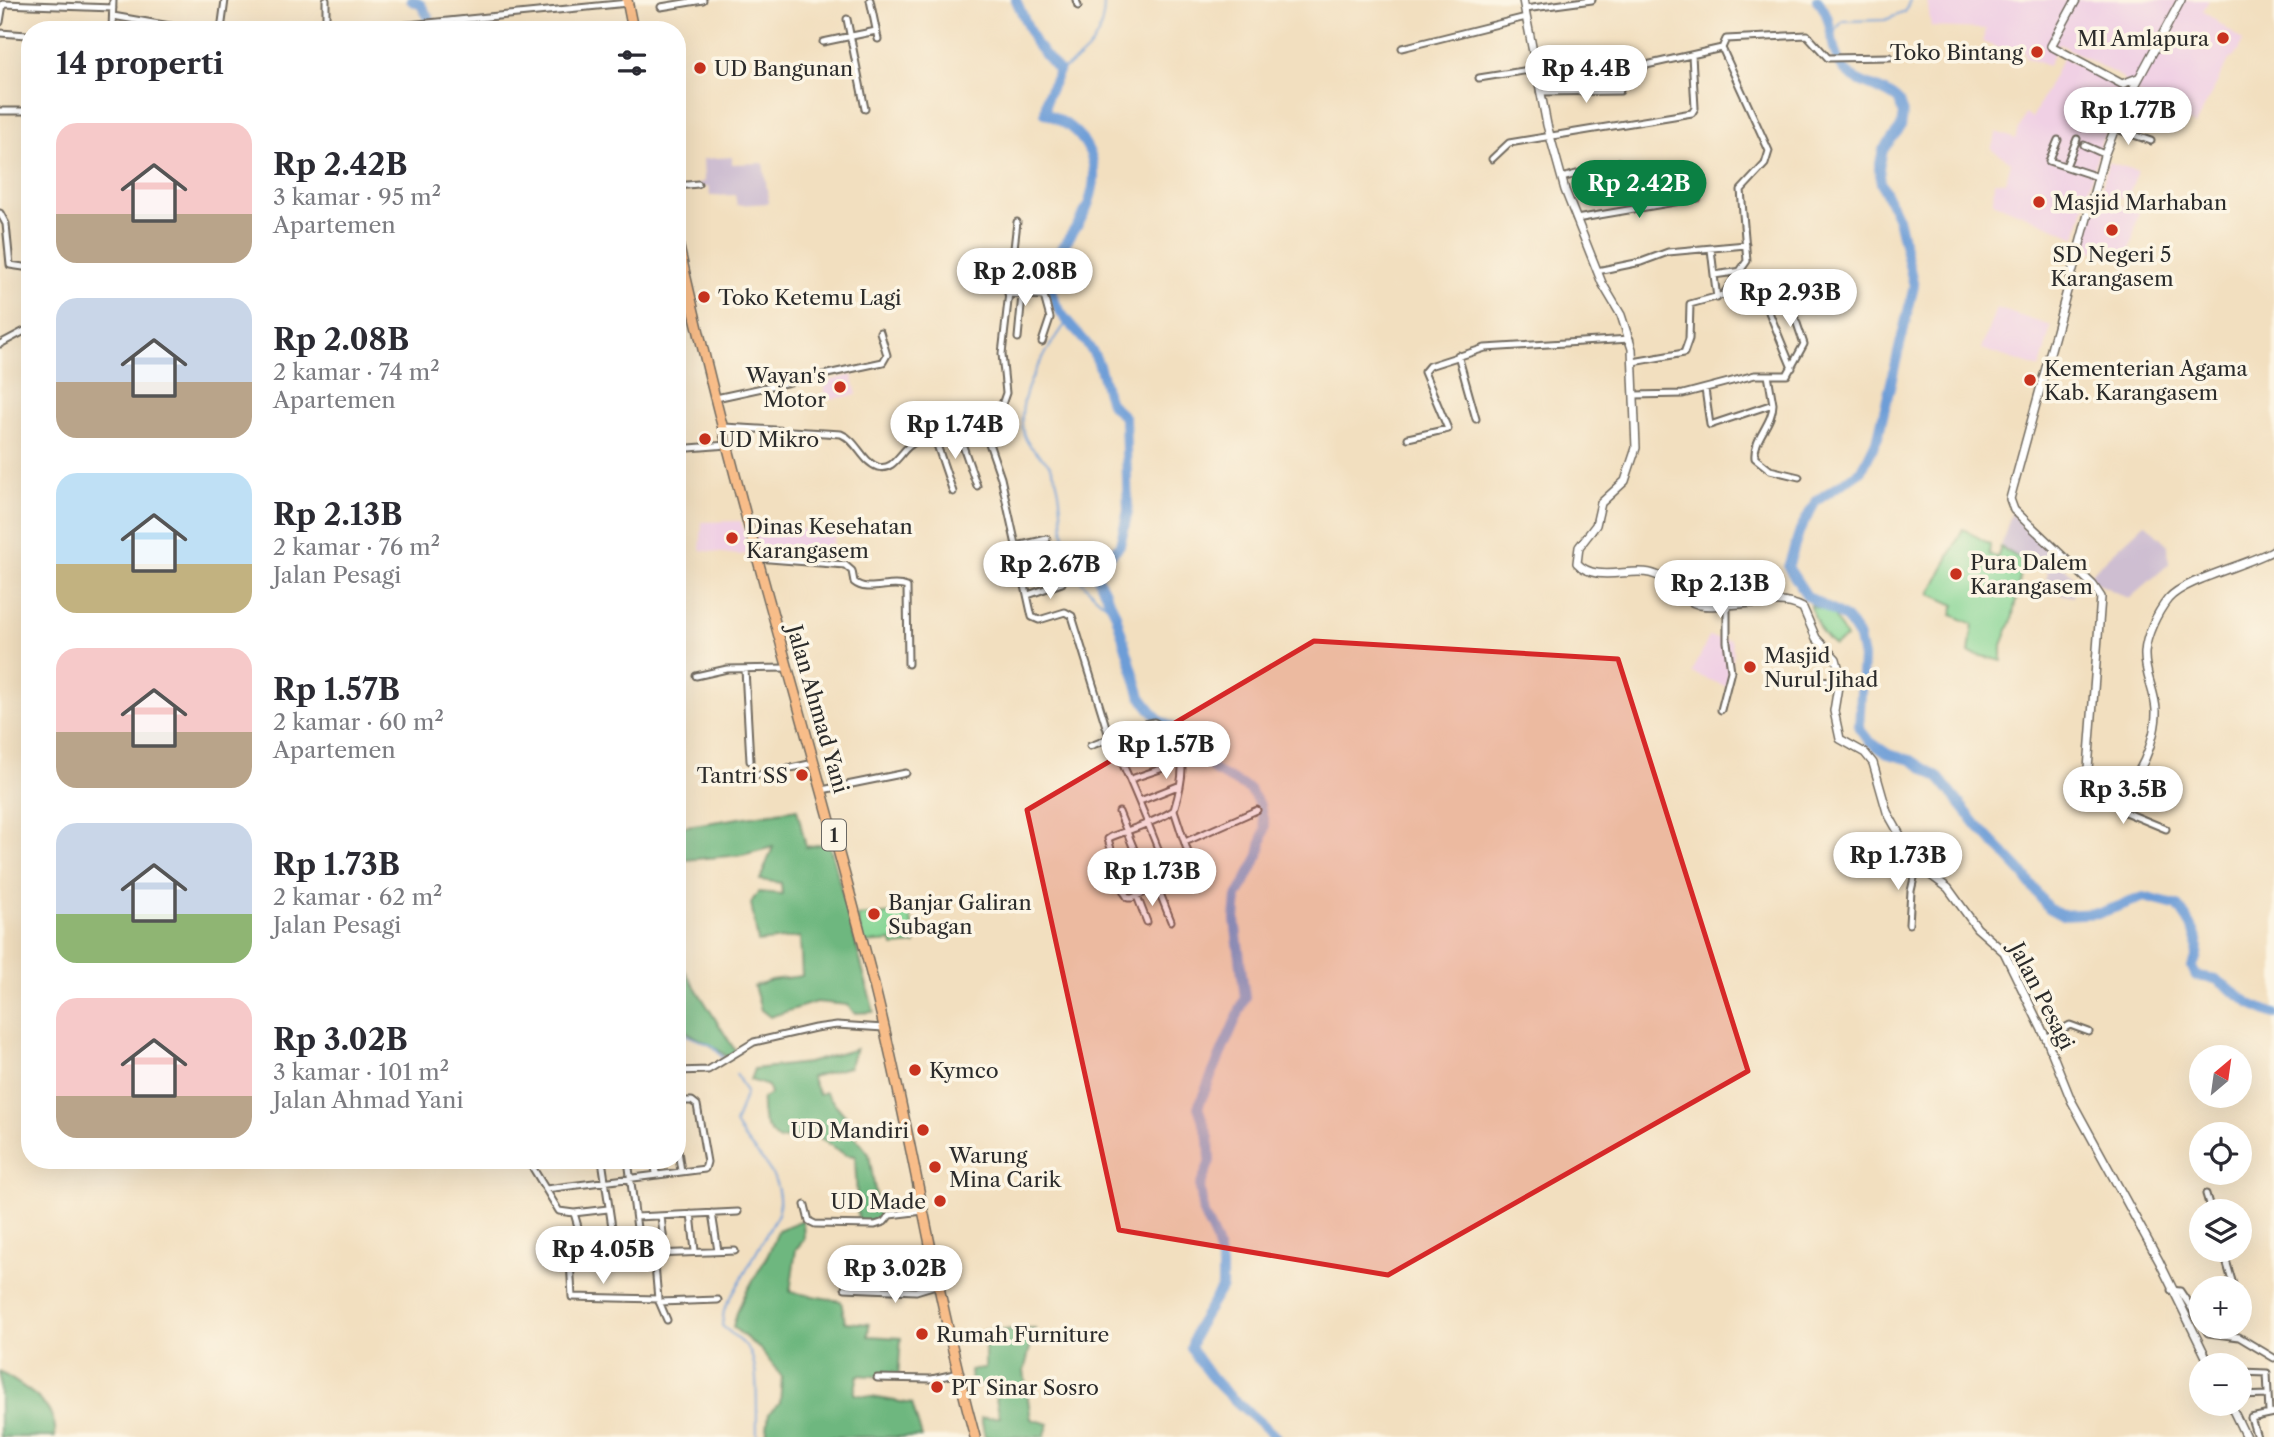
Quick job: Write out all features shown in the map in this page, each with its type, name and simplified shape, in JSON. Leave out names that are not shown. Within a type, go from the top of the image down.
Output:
[{"type":"highway","points":[[628,2],[631,21]]},
{"type":"highway","name":"Jalan Ahmad Yani","points":[[686,276],[727,445],[815,762],[897,1077],[923,1211],[975,1437]]},
{"type":"street","points":[[113,0],[113,21]]},
{"type":"street","points":[[222,21],[225,0]]},
{"type":"street","points":[[326,0],[326,21]]},
{"type":"street","points":[[662,8],[703,0]]},
{"type":"street","points":[[870,0],[878,39]]},
{"type":"street","name":"Jalan Pesagi","points":[[1523,0],[1549,135],[1562,178],[1597,271],[1630,339],[1633,362],[1637,441],[1631,467],[1622,484],[1601,502],[1596,525],[1579,547],[1577,563],[1583,568],[1605,573],[1654,574],[1690,601],[1727,605],[1762,603],[1800,606],[1816,638],[1836,657],[1839,681],[1833,702],[1840,739],[1865,753],[1873,762],[1887,811],[1917,865],[1948,888],[1977,928],[2000,947],[2046,1038],[2071,1100],[2204,1353]]},
{"type":"street","points":[[1402,48],[1526,13],[1592,0]]},
{"type":"street","points":[[2076,0],[2051,46],[2122,84],[2130,95]]},
{"type":"street","points":[[2166,829],[2120,810],[2121,800],[2093,781],[2088,769],[2101,597],[2093,584],[2022,519],[2010,502],[2104,154],[2139,77],[2181,0]]},
{"type":"street","points":[[0,22],[1,4],[21,2],[113,8]]},
{"type":"street","points":[[443,21],[628,2]]},
{"type":"street","points":[[113,16],[141,21]]},
{"type":"street","points":[[847,19],[865,109]]},
{"type":"street","points":[[823,42],[876,31]]},
{"type":"street","points":[[0,33],[21,35]]},
{"type":"street","points":[[1633,362],[1684,353],[1689,339],[1689,304],[1717,298],[1727,292],[1747,261],[1741,190],[1761,169],[1769,151],[1722,48],[1726,39],[1804,35],[1810,37],[1825,56],[1889,57]]},
{"type":"street","points":[[1479,78],[1618,71],[1722,48]]},
{"type":"street","points":[[1492,159],[1506,144],[1692,113],[1695,108],[1692,55]]},
{"type":"street","points":[[1540,92],[1620,91],[1618,71]]},
{"type":"street","points":[[2122,84],[2139,77]]},
{"type":"street","points":[[0,111],[21,111]]},
{"type":"street","points":[[2114,128],[2151,141]]},
{"type":"street","points":[[2066,166],[2077,139]]},
{"type":"street","points":[[2058,140],[2049,160],[2098,177]]},
{"type":"street","points":[[2084,145],[2104,154]]},
{"type":"street","points":[[1562,178],[1619,162]]},
{"type":"street","points":[[686,185],[698,184]]},
{"type":"street","points":[[1576,219],[1698,198]]},
{"type":"street","points":[[0,213],[5,224],[10,265],[21,267]]},
{"type":"street","points":[[724,427],[841,434],[851,440],[871,463],[881,468],[892,465],[915,442],[997,419],[1004,404],[1002,354],[1017,222]]},
{"type":"street","points":[[1597,271],[1641,262],[1661,254],[1746,245]]},
{"type":"street","points":[[1711,249],[1717,298]]},
{"type":"street","points":[[983,252],[997,251],[1001,254],[1010,280]]},
{"type":"street","points":[[1714,275],[1741,271]]},
{"type":"street","points":[[1008,294],[1044,296],[1050,318],[1042,342]]},
{"type":"street","points":[[1018,338],[1023,295]]},
{"type":"street","points":[[1764,300],[1792,368]]},
{"type":"street","points":[[1634,395],[1667,395],[1705,389],[1755,375],[1785,376],[1804,344],[1790,303]]},
{"type":"street","points":[[716,398],[883,362],[887,355],[880,332]]},
{"type":"street","points":[[0,344],[21,333]]},
{"type":"street","points":[[1408,438],[1448,429],[1424,372],[1429,366],[1485,348],[1630,339]]},
{"type":"street","points":[[1458,355],[1476,419]]},
{"type":"street","points":[[1769,376],[1773,404],[1771,418],[1755,449],[1755,458],[1770,470],[1799,477]]},
{"type":"street","points":[[1705,389],[1710,425],[1773,404]]},
{"type":"street","points":[[982,423],[1001,478],[1035,620],[1065,612],[1072,616],[1111,740],[1140,800],[1148,821],[1169,876],[1168,881],[1130,899],[1125,895],[1107,843],[1109,838],[1126,831],[1148,821],[1174,810]]},
{"type":"street","points":[[957,429],[977,486]]},
{"type":"street","points":[[934,436],[953,492]]},
{"type":"street","points":[[686,448],[727,445]]},
{"type":"street","points":[[1017,546],[1047,539]]},
{"type":"street","points":[[2108,789],[2123,788],[2132,783],[2145,757],[2156,712],[2145,660],[2146,645],[2166,602],[2180,590],[2274,550]]},
{"type":"street","points":[[757,558],[845,565],[852,571],[854,582],[861,587],[895,584],[907,587],[908,664]]},
{"type":"street","points":[[1023,571],[1055,561]]},
{"type":"street","points":[[1028,595],[1062,583]]},
{"type":"street","points":[[1721,710],[1731,671],[1727,642],[1727,605]]},
{"type":"street","points":[[696,676],[745,669],[788,668]]},
{"type":"street","points":[[745,669],[750,761]]},
{"type":"street","points":[[1783,679],[1839,681]]},
{"type":"street","points":[[1090,746],[1154,722],[1176,738],[1182,751],[1174,810],[1192,865]]},
{"type":"street","points":[[1122,760],[1176,738]]},
{"type":"street","points":[[735,780],[815,762]]},
{"type":"street","points":[[1131,779],[1181,762]]},
{"type":"street","points":[[822,790],[906,773]]},
{"type":"street","points":[[1140,800],[1178,786]]},
{"type":"street","points":[[1185,842],[1257,810]]},
{"type":"street","points":[[1119,812],[1150,889]]},
{"type":"street","points":[[1909,924],[1917,865]]},
{"type":"street","points":[[1157,886],[1171,921]]},
{"type":"street","points":[[1137,896],[1147,922]]},
{"type":"street","points":[[686,1071],[709,1070],[754,1042],[815,1028],[837,1025],[884,1028]]},
{"type":"street","points":[[2046,1038],[2070,1025],[2089,1032]]},
{"type":"street","points":[[546,1189],[656,1173],[700,1170],[707,1166],[697,1105],[686,1101]]},
{"type":"street","points":[[534,1169],[559,1211],[574,1213],[608,1209]]},
{"type":"street","points":[[603,1169],[613,1234]]},
{"type":"street","points":[[630,1169],[641,1253],[735,1251]]},
{"type":"street","points":[[655,1169],[656,1173]]},
{"type":"street","points":[[2206,1194],[2207,1199]]},
{"type":"street","points":[[805,1205],[809,1221],[815,1224],[875,1225],[884,1223],[890,1215],[923,1211]]},
{"type":"street","points":[[636,1217],[738,1212]]},
{"type":"street","points":[[574,1213],[581,1237]]},
{"type":"street","points":[[712,1213],[718,1251]]},
{"type":"street","points":[[691,1214],[695,1251]]},
{"type":"street","points":[[661,1216],[665,1252]]},
{"type":"street","points":[[637,1234],[571,1238],[568,1244],[573,1298],[718,1300]]},
{"type":"street","points":[[654,1254],[658,1300],[667,1320]]},
{"type":"street","points":[[845,1288],[909,1292],[939,1284]]},
{"type":"street","points":[[2171,1290],[2180,1291],[2189,1307]]},
{"type":"street","points":[[2241,1339],[2274,1359]]},
{"type":"street","points":[[2252,1372],[2266,1372],[2272,1413],[2251,1418],[2257,1437]]},
{"type":"street","points":[[877,1378],[932,1379],[959,1373]]},
{"type":"street","points":[[2252,1396],[2268,1395]]},
{"type":"street","points":[[2236,1416],[2246,1437]]},
{"type":"highlighted area","points":[[1314,641],[1618,659],[1748,1071],[1388,1275],[1119,1230],[1027,810]]},
{"type":"shaded area","points":[[1927,0],[2209,0],[2203,11],[2243,41],[2237,53],[2229,60],[2195,125],[2129,89],[2121,77],[2058,43],[2048,66],[2024,57],[2025,52],[2016,48],[2013,53],[1982,42],[1986,29],[1931,27]]},
{"type":"shaded area","points":[[2063,57],[2119,85],[2125,93],[2101,142],[2076,237],[1993,202],[1994,181],[2006,182],[2011,162],[1991,149],[1997,132],[2015,139],[2025,114],[2032,118]]},
{"type":"shaded area","points":[[732,157],[732,164],[763,163],[769,203],[737,205],[735,195],[710,196],[709,187],[698,188],[698,183],[704,182],[703,159]]},
{"type":"shaded area","points":[[2108,162],[2138,171],[2127,199],[2101,192]]},
{"type":"shaded area","name":"SD Negeri 5 Karangasem","points":[[2097,198],[2139,211],[2129,254],[2084,250]]},
{"type":"shaded area","points":[[1996,308],[2051,326],[2040,368],[1981,349]]},
{"type":"shaded area","name":"Wayan's Motor","points":[[852,375],[857,395],[825,400],[825,382]]},
{"type":"shaded area","points":[[2011,513],[2076,579],[2073,597],[2043,590],[2048,573],[2033,556],[2023,561],[2001,547]]},
{"type":"shaded area","points":[[741,521],[750,553],[739,555],[700,550],[702,522]]},
{"type":"shaded area","points":[[2145,523],[2168,545],[2169,564],[2129,599],[2097,583],[2090,574]]},
{"type":"shaded area","points":[[751,525],[836,532],[827,564],[759,553]]},
{"type":"shaded area","points":[[1709,637],[1731,640],[1734,653],[1728,687],[1692,673]]},
{"type":"green space","points":[[1963,529],[1990,544],[1989,554],[1997,558],[2001,547],[2023,561],[2012,620],[2002,645],[2002,661],[1969,653],[1973,624],[1952,615],[1955,605],[1930,594]]},
{"type":"green space","points":[[1810,605],[1832,612],[1846,638],[1834,645],[1829,641],[1819,627]]},
{"type":"green space","points":[[797,809],[806,847],[829,843],[874,1012],[854,1013],[848,1005],[816,1002],[770,1017],[761,1010],[754,986],[771,980],[802,976],[800,937],[758,942],[751,903],[758,892],[782,894],[781,883],[760,880],[773,847],[742,855],[686,860],[686,826]]},
{"type":"green space","points":[[910,912],[915,944],[893,946],[892,941],[863,943],[857,916]]},
{"type":"green space","points":[[686,972],[736,1052],[728,1058],[686,1031]]},
{"type":"green space","points":[[856,1049],[849,1067],[811,1077],[819,1095],[825,1092],[849,1120],[856,1138],[869,1154],[880,1221],[858,1221],[855,1156],[846,1155],[811,1133],[779,1140],[767,1127],[763,1117],[762,1099],[770,1094],[768,1086],[750,1080],[754,1069],[808,1063]]},
{"type":"green space","points":[[803,1220],[804,1240],[796,1249],[790,1292],[841,1301],[845,1322],[869,1324],[868,1336],[901,1338],[898,1378],[858,1375],[854,1394],[912,1404],[922,1437],[766,1437],[769,1413],[780,1403],[782,1377],[761,1350],[733,1327],[742,1301],[768,1255],[778,1230]]},
{"type":"green space","points":[[1035,1329],[1024,1371],[1031,1419],[1049,1424],[1044,1437],[985,1437],[981,1418],[1000,1417],[992,1382],[971,1386],[970,1371],[985,1368],[985,1330]]},
{"type":"green space","points":[[0,1372],[29,1390],[45,1406],[55,1426],[55,1437],[0,1437]]},
{"type":"waterway","points":[[411,0],[421,5],[431,21]]},
{"type":"waterway","points":[[1016,0],[1035,43],[1059,71],[1047,97],[1045,113],[1059,120],[1080,137],[1092,159],[1094,172],[1086,211],[1059,254],[1052,273],[1051,287],[1065,319],[1095,356],[1110,402],[1125,418],[1128,511],[1120,545],[1095,572],[1115,612],[1141,697],[1159,720],[1186,735],[1215,771],[1249,789],[1260,805],[1265,827],[1259,855],[1237,897],[1235,920],[1245,998],[1198,1107],[1209,1138],[1210,1161],[1200,1187],[1204,1215],[1216,1241],[1222,1266],[1222,1287],[1197,1328],[1191,1348],[1219,1386],[1276,1437]]},
{"type":"waterway","points":[[1059,71],[1079,58],[1093,43],[1102,24],[1104,0]]},
{"type":"waterway","points":[[1817,0],[1827,15],[1835,51],[1842,67],[1855,78],[1899,101],[1903,114],[1901,127],[1883,150],[1879,168],[1881,183],[1898,218],[1914,286],[1878,437],[1862,470],[1816,501],[1800,530],[1788,567],[1807,596],[1847,619],[1859,638],[1863,658],[1859,728],[1869,741],[1888,754],[1911,760],[1939,778],[1976,824],[2020,870],[2048,908],[2061,915],[2100,913],[2144,897],[2178,906],[2196,935],[2198,950],[2192,967],[2196,976],[2216,979],[2251,1004],[2274,1014]]},
{"type":"waterway","points":[[1832,34],[1843,21],[1885,20],[1905,12],[1910,0]]},
{"type":"waterway","points":[[1066,323],[1029,383],[1022,411],[1023,433],[1034,450],[1048,462],[1055,477],[1066,544],[1073,568],[1088,588],[1115,612]]},
{"type":"waterway","points":[[686,1035],[713,1046],[723,1058]]},
{"type":"waterway","points":[[736,1074],[746,1092],[735,1124],[772,1173],[779,1197],[779,1212],[724,1310],[722,1326],[742,1343],[752,1356],[756,1377],[757,1437]]},
{"type":"place","name":"MI Amlapura","points":[[2223,38]]},
{"type":"place","name":"Toko Bintang","points":[[2037,52]]},
{"type":"place","name":"UD Bangunan","points":[[700,68]]},
{"type":"place","name":"Masjid Marhaban","points":[[2039,202]]},
{"type":"place","name":"SD Negeri 5 Karangasem","points":[[2112,230]]},
{"type":"place","name":"Toko Ketemu Lagi","points":[[704,297]]},
{"type":"place","name":"Kementerian Agama Kab. Karangasem","points":[[2030,380]]},
{"type":"place","name":"Wayan's Motor","points":[[840,387]]},
{"type":"place","name":"UD Mikro","points":[[705,439]]},
{"type":"place","name":"Dinas Kesehatan Karangasem","points":[[732,538]]},
{"type":"place","name":"Pura Dalem Karangasem","points":[[1956,574]]},
{"type":"place","name":"Masjid Nurul Jihad","points":[[1750,667]]},
{"type":"place","name":"Tantri SS","points":[[802,775]]},
{"type":"place","name":"Banjar Galiran Subagan","points":[[874,914]]},
{"type":"place","name":"Kymco","points":[[915,1070]]},
{"type":"place","name":"UD Mandiri","points":[[923,1130]]},
{"type":"place","name":"Warung Mina Carik","points":[[935,1167]]},
{"type":"place","name":"UD Made","points":[[940,1201]]},
{"type":"place","name":"Rumah Furniture","points":[[922,1334]]},
{"type":"place","name":"PT Sinar Sosro","points":[[937,1387]]}]
